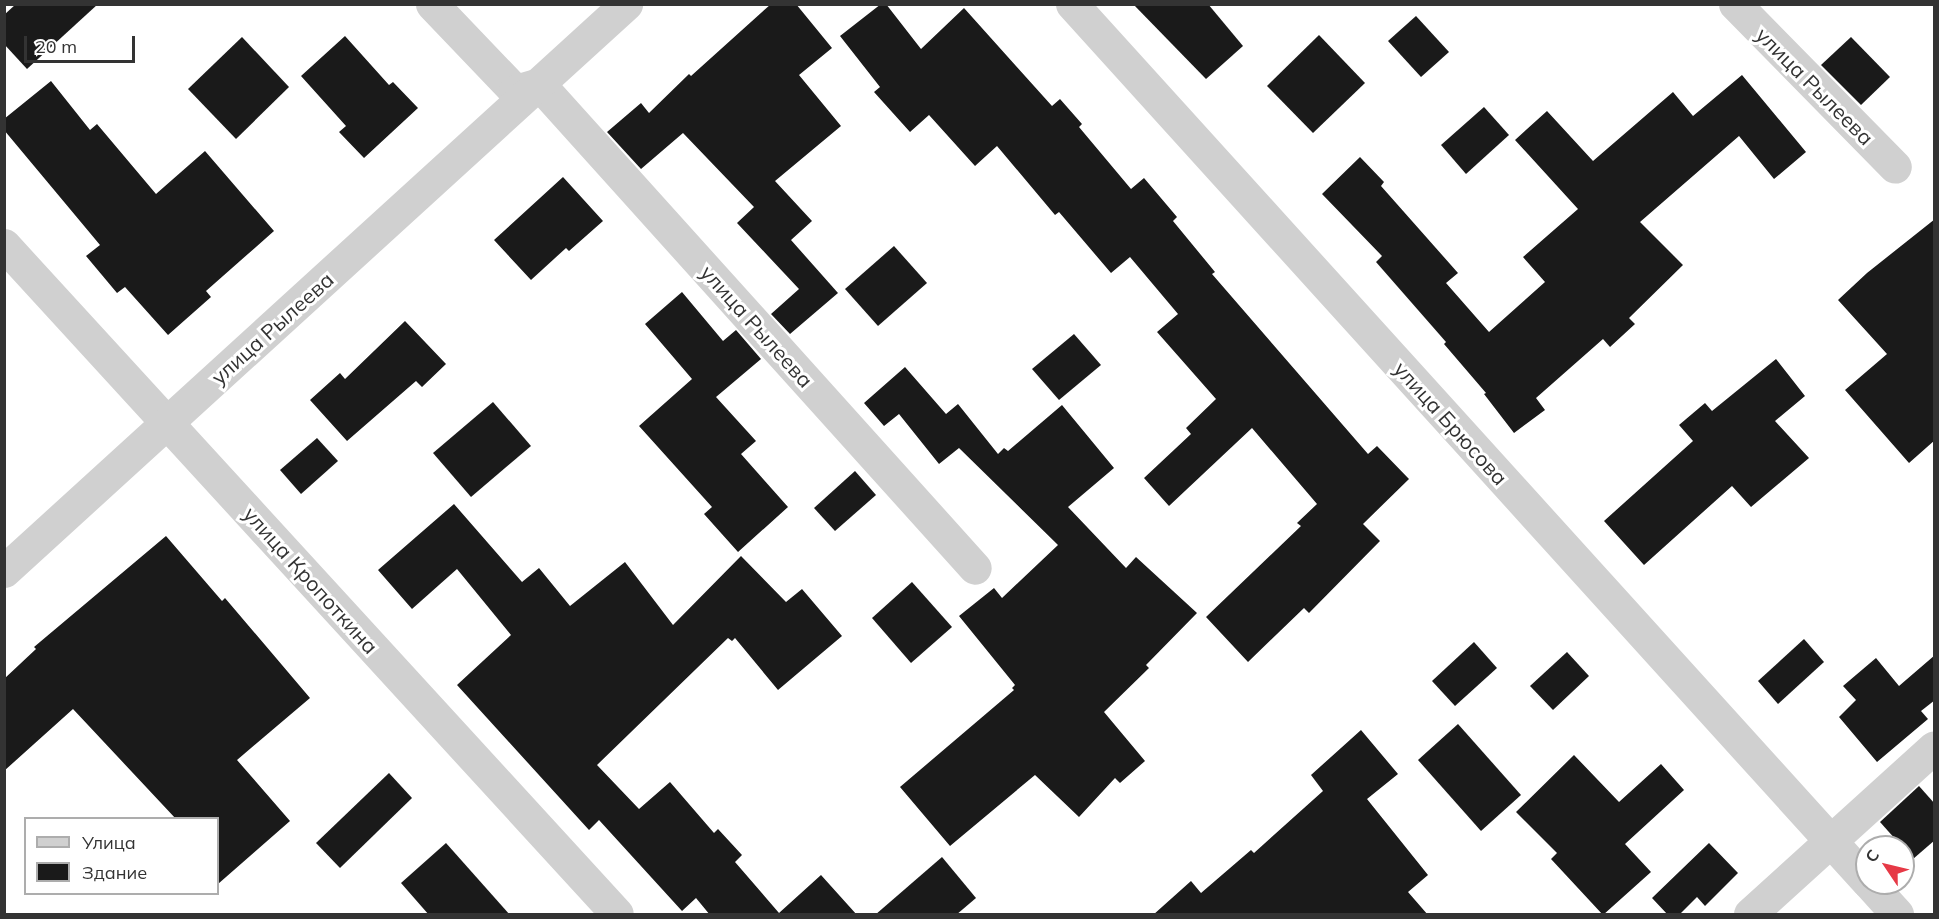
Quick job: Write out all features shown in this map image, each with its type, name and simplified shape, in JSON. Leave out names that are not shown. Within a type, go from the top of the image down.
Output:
[{"type":"street","points":[[432,4],[515,91],[539,84]]},
{"type":"street","name":"улица Рылеева","points":[[4,571],[626,4]]},
{"type":"street","name":"улица Брюсова","points":[[1072,4],[1855,867]]},
{"type":"street","name":"улица Рылеева","points":[[1735,4],[1895,167]]},
{"type":"street","name":"улица Рылеева","points":[[539,84],[975,568]]},
{"type":"street","name":"улица Кропоткина","points":[[4,245],[617,915]]},
{"type":"street","points":[[1750,915],[1935,747]]},
{"type":"street","name":"улица Брюсова","points":[[1879,895],[1897,915]]},
{"type":"building","points":[[16,4],[98,4],[27,69],[4,44],[4,15]]},
{"type":"building","points":[[771,4],[796,4],[832,48],[799,75],[841,126],[775,181],[812,221],[791,240],[838,293],[790,334],[771,314],[799,289],[737,223],[754,207],[683,133],[641,169],[607,132],[641,103],[649,113],[689,74],[691,76]]},
{"type":"building","points":[[881,4],[886,4],[921,49],[964,8],[1052,106],[1060,99],[1082,124],[1079,127],[1131,189],[1144,178],[1177,217],[1173,221],[1215,272],[1212,274],[1368,454],[1377,446],[1409,479],[1363,524],[1380,541],[1309,613],[1304,608],[1248,662],[1206,617],[1301,526],[1297,523],[1317,504],[1252,428],[1169,506],[1144,478],[1191,434],[1186,428],[1216,399],[1157,332],[1178,314],[1130,257],[1111,273],[1059,212],[1055,215],[997,146],[975,166],[929,115],[910,132],[874,92],[880,87],[840,36]]},
{"type":"building","points":[[1133,4],[1208,4],[1243,46],[1206,79]]},
{"type":"building","points":[[1416,16],[1449,52],[1421,77],[1388,41]]},
{"type":"building","points":[[1319,35],[1365,83],[1313,133],[1267,86]]},
{"type":"building","points":[[345,36],[389,85],[393,82],[418,108],[364,158],[339,132],[346,126],[301,76]]},
{"type":"building","points":[[242,37],[289,87],[236,139],[188,89]]},
{"type":"building","points":[[1851,37],[1890,77],[1861,105],[1821,65]]},
{"type":"building","points":[[1742,75],[1806,152],[1774,179],[1739,136],[1640,222],[1683,265],[1629,318],[1635,324],[1610,347],[1603,339],[1536,398],[1545,410],[1514,433],[1484,394],[1486,393],[1444,344],[1446,342],[1376,262],[1382,256],[1322,194],[1360,157],[1384,182],[1381,186],[1458,273],[1446,283],[1489,332],[1545,282],[1523,257],[1578,209],[1515,140],[1547,111],[1593,161],[1673,92],[1693,116]]},
{"type":"building","points":[[51,81],[90,130],[97,124],[156,194],[205,151],[274,231],[206,291],[211,297],[168,335],[125,287],[117,293],[86,256],[100,245],[4,130],[4,119]]},
{"type":"building","points":[[1484,107],[1509,135],[1466,174],[1441,145]]},
{"type":"building","points":[[563,177],[603,221],[569,251],[566,248],[531,280],[494,240]]},
{"type":"building","points":[[1935,219],[1935,440],[1909,463],[1845,390],[1887,354],[1838,300],[1867,273]]},
{"type":"building","points":[[894,246],[927,283],[878,326],[845,289]]},
{"type":"building","points":[[682,292],[723,341],[736,330],[761,359],[716,397],[756,441],[741,454],[788,507],[738,552],[704,514],[712,507],[639,426],[692,379],[645,324]]},
{"type":"building","points":[[405,321],[446,364],[422,387],[416,381],[347,441],[310,400],[340,373],[345,379]]},
{"type":"building","points":[[1074,334],[1101,365],[1059,400],[1032,369]]},
{"type":"building","points":[[1776,359],[1805,396],[1775,421],[1809,458],[1751,507],[1732,486],[1644,565],[1604,521],[1693,441],[1679,425],[1705,403],[1712,411]]},
{"type":"building","points":[[905,367],[946,414],[958,404],[998,454],[1004,448],[1008,451],[1062,405],[1114,468],[1068,507],[1126,568],[1136,557],[1197,613],[1146,665],[1149,668],[1104,712],[1145,761],[1120,783],[1115,778],[1079,817],[1035,775],[950,846],[900,787],[1014,690],[1012,688],[1015,685],[959,616],[994,588],[1002,598],[1058,545],[959,448],[939,464],[899,414],[884,426],[864,403]]},
{"type":"building","points":[[493,402],[531,446],[471,497],[433,453]]},
{"type":"building","points":[[317,438],[338,461],[301,494],[280,470]]},
{"type":"building","points":[[855,471],[876,495],[835,531],[814,508]]},
{"type":"building","points":[[454,504],[522,582],[539,568],[570,606],[625,562],[673,625],[741,556],[786,602],[802,589],[842,636],[778,690],[735,638],[732,641],[728,638],[597,765],[639,809],[670,782],[714,833],[718,829],[742,855],[735,862],[779,913],[821,875],[857,915],[710,915],[696,898],[682,911],[599,820],[589,830],[457,685],[511,635],[457,569],[412,609],[378,570]]},
{"type":"building","points":[[166,536],[222,601],[225,598],[310,698],[237,760],[290,821],[219,883],[219,817],[174,817],[73,709],[4,771],[4,679],[36,649],[34,647]]},
{"type":"building","points":[[912,582],[952,627],[911,663],[872,618]]},
{"type":"building","points":[[1804,639],[1824,662],[1778,704],[1758,681]]},
{"type":"building","points":[[1474,642],[1497,668],[1455,706],[1432,681]]},
{"type":"building","points":[[1567,652],[1589,676],[1553,710],[1530,686]]},
{"type":"building","points":[[1935,655],[1935,700],[1921,711],[1928,719],[1877,762],[1839,717],[1856,700],[1843,686],[1876,658],[1899,686]]},
{"type":"building","points":[[1458,724],[1521,795],[1481,831],[1418,760]]},
{"type":"building","points":[[1361,730],[1398,774],[1367,799],[1428,875],[1408,892],[1428,915],[1153,915],[1191,881],[1201,893],[1251,850],[1254,853],[1323,791],[1311,775]]},
{"type":"building","points":[[1574,755],[1619,802],[1661,764],[1684,790],[1625,844],[1651,872],[1603,915],[1551,859],[1557,853],[1516,812]]},
{"type":"building","points":[[389,773],[412,798],[340,868],[316,843]]},
{"type":"building","points":[[1919,786],[1935,804],[1935,840],[1915,857],[1915,835],[1892,835],[1880,822]]},
{"type":"building","points":[[446,843],[510,915],[429,915],[401,883]]},
{"type":"building","points":[[1709,843],[1738,873],[1705,906],[1697,897],[1679,915],[1668,915],[1652,898]]},
{"type":"building","points":[[942,857],[976,898],[956,915],[875,915]]}]
